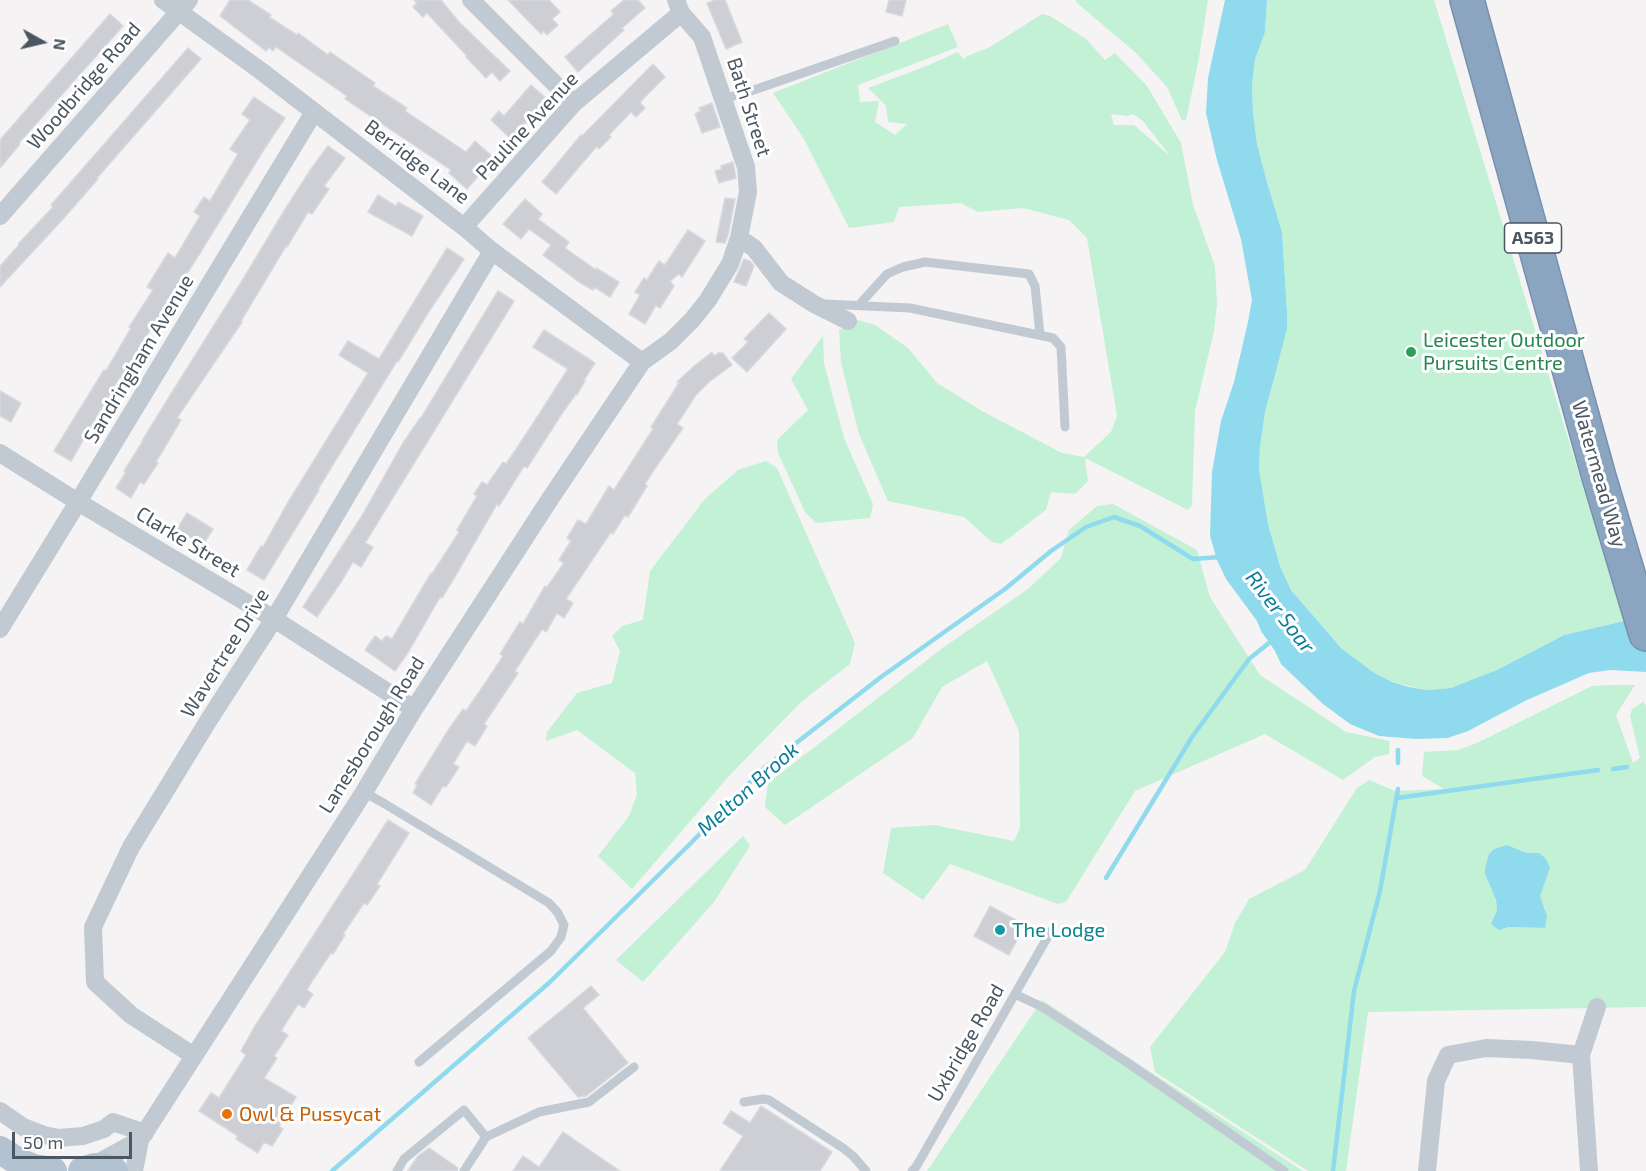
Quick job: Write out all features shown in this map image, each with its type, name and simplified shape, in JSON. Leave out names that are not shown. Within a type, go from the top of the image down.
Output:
[{"type":"highway","name":"Watermead Way","points":[[1467,0],[1599,477],[1646,634]]},
{"type":"main road","points":[[0,1150],[34,1168],[53,1171]]},
{"type":"street","name":"Berridge Lane","points":[[163,0],[184,6],[261,71],[492,251],[642,362]]},
{"type":"street","points":[[471,0],[574,103]]},
{"type":"street","name":"Pauline Avenue","points":[[464,227],[574,103],[682,4]]},
{"type":"street","name":"Bath Street","points":[[642,362],[671,340],[692,320],[708,300],[730,264],[739,238],[748,192],[746,167],[702,37],[682,4]]},
{"type":"street","name":"Woodbridge Road","points":[[0,216],[184,6]]},
{"type":"street","name":"Sandringham Avenue","points":[[0,629],[314,112]]},
{"type":"street","points":[[739,238],[754,248],[782,283],[814,304],[848,321]]},
{"type":"street","name":"Wavertree Drive","points":[[194,1056],[131,1015],[95,982],[93,927],[131,847],[210,718],[274,620],[492,251]]},
{"type":"street","name":"Lanesborough Road","points":[[134,1171],[142,1137],[364,792],[414,709],[642,362]]},
{"type":"street","name":"Clarke Street","points":[[0,453],[274,620],[414,709]]},
{"type":"street","points":[[1589,1171],[1581,1055],[1597,1007]]},
{"type":"street","points":[[1427,1171],[1436,1082],[1448,1055],[1486,1048],[1581,1055]]},
{"type":"street","points":[[0,1111],[23,1127],[59,1138],[82,1136],[104,1130],[113,1122],[142,1137]]},
{"type":"street","name":"Lanesborough Road","points":[[94,1170],[142,1137]]},
{"type":"lane","points":[[723,99],[895,41]]},
{"type":"lane","points":[[859,305],[887,274],[903,267],[925,262],[1029,274],[1035,286],[1040,335]]},
{"type":"lane","points":[[814,304],[910,308],[1053,338],[1061,347],[1065,427]]},
{"type":"lane","points":[[364,792],[549,903],[558,913],[564,925],[561,937],[551,951],[419,1062]]},
{"type":"lane","name":"Uxbridge Road","points":[[917,1170],[1051,930]]},
{"type":"lane","points":[[1015,994],[1044,1008],[1125,1061],[1284,1171]]},
{"type":"lane","points":[[464,1171],[486,1137],[539,1112],[589,1102],[634,1067]]},
{"type":"lane","points":[[744,1102],[769,1100],[843,1148],[866,1171]]},
{"type":"lane","points":[[397,1171],[404,1159],[464,1110],[486,1137]]},
{"type":"green space","points":[[1076,0],[1208,0],[1186,120],[1182,120],[1167,87],[1136,53]]},
{"type":"green space","name":"Leicester Outdoor Pursuits Centre","points":[[1267,0],[1434,0],[1624,621],[1564,635],[1474,680],[1451,688],[1427,690],[1392,682],[1354,659],[1342,649],[1291,590],[1280,566],[1268,524],[1259,469],[1265,412],[1287,329],[1282,232],[1257,144],[1253,113],[1252,86],[1255,58],[1265,31]]},
{"type":"green space","points":[[1042,14],[1050,16],[1086,39],[1105,60],[1115,53],[1147,86],[1181,143],[1193,205],[1215,266],[1217,304],[1214,331],[1195,411],[1192,505],[1188,510],[1085,458],[1088,481],[1075,494],[1051,492],[1046,510],[1001,544],[992,542],[964,517],[888,501],[859,434],[841,362],[839,330],[858,320],[875,325],[908,348],[937,383],[982,411],[1062,453],[1084,457],[1111,432],[1117,416],[1087,238],[1069,220],[1023,208],[978,212],[961,203],[899,207],[894,222],[849,228],[804,139],[773,93],[948,24],[958,47],[858,85],[860,102],[879,101],[875,122],[895,135],[907,124],[888,122],[886,106],[868,88],[958,52],[964,60],[965,57],[990,47]],"holes":[[[1111,114],[1128,116],[1133,114],[1143,121],[1170,156],[1134,125],[1114,125]]]},
{"type":"green space","points":[[823,336],[824,363],[844,438],[873,504],[870,518],[816,523],[805,512],[778,453],[777,440],[808,410],[791,379]]},
{"type":"green space","points":[[766,461],[777,468],[855,643],[850,664],[800,703],[728,777],[632,889],[598,856],[629,816],[637,795],[635,773],[577,730],[546,741],[547,732],[577,693],[612,683],[620,651],[612,636],[622,626],[643,620],[650,571],[705,499],[738,470]]},
{"type":"green space","points":[[1113,504],[1197,550],[1210,597],[1260,675],[1346,732],[1390,741],[1389,754],[1375,757],[1343,780],[1265,734],[1135,791],[1066,902],[1058,904],[950,864],[923,900],[883,873],[891,828],[934,825],[1014,841],[1020,828],[1019,731],[987,661],[942,687],[913,738],[785,825],[765,807],[768,783],[944,647],[1028,589],[1061,558],[1069,530],[1097,506]]},
{"type":"green space","points":[[1635,685],[1616,715],[1633,763],[1640,758],[1630,716],[1632,709],[1643,702],[1646,705],[1646,1007],[1368,1012],[1346,1171],[1308,1171],[1155,1072],[1150,1047],[1225,952],[1235,923],[1249,899],[1305,870],[1357,788],[1369,780],[1395,791],[1444,789],[1422,776],[1424,752],[1458,750],[1477,743],[1592,686]],"holes":[[[1507,845],[1527,853],[1539,853],[1550,868],[1539,896],[1545,909],[1545,928],[1491,924],[1497,910],[1496,900],[1485,874],[1485,868]]]},
{"type":"green space","points":[[743,836],[750,846],[714,902],[643,982],[616,960]]},
{"type":"green space","points":[[1042,1000],[1126,1056],[1303,1171],[927,1171]]},
{"type":"water","name":"River Soar","points":[[1225,0],[1267,0],[1265,32],[1255,59],[1252,86],[1253,113],[1257,144],[1282,232],[1287,329],[1265,412],[1259,469],[1268,524],[1280,566],[1291,590],[1342,649],[1373,672],[1392,682],[1409,687],[1427,690],[1451,688],[1497,670],[1564,635],[1624,621],[1646,620],[1646,672],[1610,670],[1589,673],[1527,700],[1468,731],[1448,738],[1416,739],[1379,736],[1350,724],[1323,704],[1281,664],[1257,621],[1226,579],[1217,560],[1210,536],[1212,472],[1221,421],[1234,382],[1252,300],[1241,239],[1217,160],[1206,113],[1208,78]]},
{"type":"water","points":[[1507,845],[1527,853],[1539,853],[1546,859],[1550,868],[1540,896],[1547,916],[1545,928],[1508,927],[1499,930],[1491,924],[1497,910],[1496,900],[1485,874],[1485,868],[1489,854],[1494,849]]},
{"type":"building","points":[[230,0],[248,0],[271,15],[269,17],[297,35],[298,33],[328,55],[330,52],[375,83],[373,86],[407,108],[405,111],[466,152],[475,141],[494,158],[467,189],[449,173],[451,170],[345,99],[347,96],[276,47],[273,51],[269,47],[266,51],[220,16]]},
{"type":"building","points":[[414,0],[441,0],[458,21],[510,71],[500,81],[492,72],[486,78],[427,13],[423,17],[413,7],[417,3]]},
{"type":"building","points":[[508,0],[549,0],[560,12],[552,19],[558,25],[547,35],[543,31],[541,34]]},
{"type":"building","points":[[624,0],[638,0],[645,8],[578,72],[565,57],[614,14],[611,11]]},
{"type":"building","points":[[725,0],[742,42],[726,49],[707,3]]},
{"type":"building","points":[[889,0],[906,0],[902,16],[886,12]]},
{"type":"building","points":[[110,14],[123,26],[19,143],[0,168],[0,140]]},
{"type":"building","points":[[188,48],[201,59],[63,219],[0,287],[0,266]]},
{"type":"building","points":[[653,64],[665,77],[640,103],[645,108],[636,117],[631,112],[599,149],[597,146],[556,194],[542,182],[581,135]]},
{"type":"building","points":[[531,85],[549,101],[511,139],[491,120],[499,111],[504,116]]},
{"type":"building","points":[[254,97],[285,118],[139,347],[141,347],[122,379],[120,377],[71,461],[54,451],[104,370],[106,371],[131,328],[129,327],[153,290],[147,287],[168,253],[175,258],[200,216],[194,212],[204,197],[210,201],[238,154],[230,149],[250,120],[242,114]]},
{"type":"building","points":[[712,103],[720,127],[702,133],[695,114],[701,111],[699,108]]},
{"type":"building","points":[[328,146],[345,158],[324,186],[329,189],[312,214],[308,212],[286,246],[242,322],[177,418],[181,420],[156,462],[158,463],[144,484],[140,482],[131,498],[116,488],[126,472],[124,471],[284,211]]},
{"type":"building","points":[[733,162],[736,178],[719,183],[715,171]]},
{"type":"building","points":[[378,195],[396,206],[398,202],[423,216],[412,236],[368,212]]},
{"type":"building","points":[[725,198],[735,199],[725,243],[716,242]]},
{"type":"building","points":[[525,199],[542,214],[538,219],[569,242],[565,248],[596,270],[596,268],[619,282],[610,297],[594,287],[593,290],[579,282],[543,255],[551,245],[529,229],[521,239],[503,224]]},
{"type":"building","points":[[688,230],[705,241],[682,277],[679,274],[670,281],[674,286],[660,308],[656,305],[645,324],[629,314],[640,295],[635,292],[644,278],[647,280],[659,261],[665,265]]},
{"type":"building","points":[[447,248],[464,259],[397,361],[264,580],[247,570],[368,373],[339,355],[348,341],[379,359]]},
{"type":"building","points":[[744,259],[750,261],[754,266],[746,286],[734,282]]},
{"type":"building","points":[[498,291],[514,301],[365,543],[373,547],[361,567],[353,562],[317,617],[303,607],[363,514],[403,443],[421,418]]},
{"type":"building","points":[[769,313],[786,329],[747,372],[732,358],[748,342],[744,339]]},
{"type":"building","points":[[544,330],[595,363],[577,395],[563,412],[527,468],[524,466],[499,506],[497,504],[453,580],[442,598],[440,597],[395,671],[365,650],[375,636],[382,641],[386,636],[392,639],[431,573],[459,532],[457,530],[477,496],[474,494],[482,482],[487,485],[503,462],[506,464],[568,369],[533,347]]},
{"type":"building","points":[[712,352],[714,356],[723,353],[732,365],[696,395],[677,424],[683,428],[645,484],[647,486],[628,517],[625,515],[613,534],[611,532],[566,599],[573,603],[564,618],[557,613],[546,632],[542,629],[515,671],[518,673],[484,724],[487,726],[475,746],[467,741],[453,764],[459,767],[431,805],[413,793],[417,785],[415,784],[447,732],[463,709],[466,711],[503,656],[500,654],[520,622],[523,624],[545,586],[547,587],[564,563],[559,560],[571,541],[567,538],[578,520],[586,524],[609,486],[614,490],[653,429],[651,427],[679,383],[677,382]]},
{"type":"building","points":[[0,391],[21,403],[11,422],[0,416]]},
{"type":"building","points":[[187,513],[213,529],[203,545],[177,529]]},
{"type":"building","points":[[388,820],[409,833],[377,884],[380,886],[367,905],[364,903],[343,934],[345,935],[333,954],[331,953],[311,983],[307,990],[313,994],[304,1008],[298,1004],[281,1031],[288,1035],[274,1056],[277,1058],[264,1078],[296,1097],[279,1126],[283,1129],[272,1146],[264,1142],[258,1153],[236,1139],[238,1136],[199,1111],[211,1093],[219,1098],[246,1055],[241,1051],[255,1026]]},
{"type":"building","name":"The Lodge","points":[[990,906],[1025,925],[1009,955],[974,936]]},
{"type":"building","points":[[591,986],[599,995],[583,1008],[628,1063],[586,1096],[578,1097],[528,1038]]},
{"type":"building","points":[[761,1106],[832,1152],[820,1171],[720,1171],[743,1136],[723,1123],[731,1111],[750,1123]]},
{"type":"building","points":[[563,1132],[620,1171],[513,1171],[523,1156],[539,1167]]},
{"type":"building","points":[[429,1148],[458,1168],[457,1171],[408,1171],[418,1156]]},
{"type":"waterway","name":"Melton Brook","points":[[332,1171],[550,982],[764,768],[881,677],[1005,589],[1051,551],[1086,527],[1114,517],[1140,526],[1193,559],[1220,557]]},
{"type":"waterway","name":"River Soar","points":[[1106,878],[1192,737],[1249,659],[1274,639]]},
{"type":"waterway","points":[[1398,750],[1398,763]]},
{"type":"waterway","points":[[1613,769],[1627,767]]},
{"type":"waterway","points":[[1397,798],[1598,770]]},
{"type":"waterway","points":[[1333,1171],[1354,991],[1380,891],[1398,789]]},
{"type":"place","name":"Leicester Outdoor Pursuits Centre","points":[[1411,352]]},
{"type":"place","name":"The Lodge","points":[[1000,930]]},
{"type":"place","name":"Owl & Pussycat","points":[[227,1114]]}]
